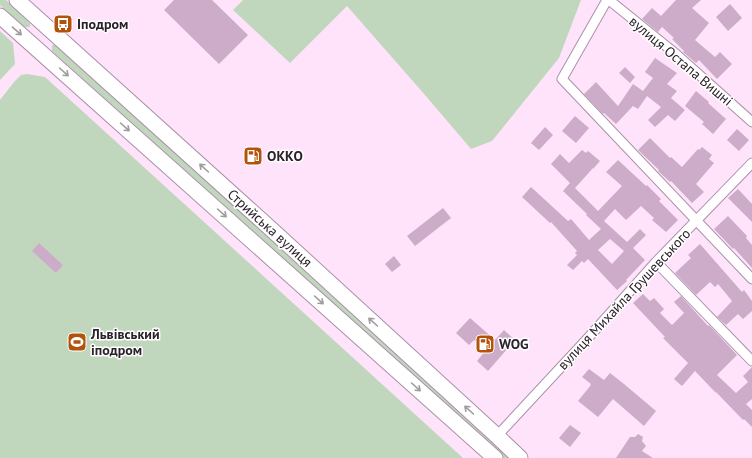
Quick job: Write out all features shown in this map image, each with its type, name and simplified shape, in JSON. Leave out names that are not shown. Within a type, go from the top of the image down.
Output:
[{"type":"main road","name":"Стрийська вулиця","points":[[17,0],[293,249],[498,436],[520,458]]},
{"type":"main road","name":"Стрийська вулиця","points":[[0,16],[495,458]]},
{"type":"street","points":[[608,0],[562,79],[752,279]]},
{"type":"street","name":"вулиця Остапа Вишні","points":[[608,0],[676,54],[752,122]]},
{"type":"street","name":"вулиця Михайла Грушевського","points":[[498,436],[656,262],[752,163]]},
{"type":"street","points":[[656,262],[752,361]]},
{"type":"green space","points":[[0,0],[6,0],[23,16],[30,24],[30,27],[24,27],[0,5]]},
{"type":"green space","points":[[243,0],[581,0],[559,58],[492,141],[471,149],[347,6],[290,63],[233,10]]},
{"type":"green space","points":[[0,31],[13,43],[15,64],[0,80]]},
{"type":"green space","points":[[52,45],[58,45],[513,458],[503,458],[52,51]]},
{"type":"green space","points":[[27,74],[45,77],[463,458],[0,458],[0,100],[21,75]]},
{"type":"building","points":[[174,0],[212,0],[248,35],[219,64],[164,10]]},
{"type":"building","points":[[676,0],[701,0],[692,8],[709,23],[695,40],[715,57],[720,52],[732,64],[717,79],[699,60],[696,63],[683,52],[684,51],[672,39],[674,38],[662,27],[658,32],[642,19],[652,8],[661,16]]},
{"type":"building","points":[[730,4],[742,18],[728,31],[716,17]]},
{"type":"building","points":[[655,58],[677,73],[667,84],[677,91],[671,98],[685,110],[675,121],[668,115],[655,127],[648,120],[661,107],[647,96],[638,109],[633,106],[616,124],[604,113],[603,114],[584,94],[596,82],[618,106],[633,84],[643,91],[653,78],[645,72]]},
{"type":"building","points":[[625,67],[635,77],[630,83],[619,73]]},
{"type":"building","points":[[696,91],[726,119],[713,134],[702,124],[704,122],[685,106]]},
{"type":"building","points":[[575,116],[589,128],[576,143],[562,131]]},
{"type":"building","points":[[545,127],[553,135],[539,150],[531,143]]},
{"type":"building","points":[[737,129],[749,140],[739,151],[727,140]]},
{"type":"building","points":[[650,138],[670,158],[671,157],[682,167],[698,149],[699,150],[702,147],[712,155],[709,159],[714,163],[696,184],[704,192],[692,203],[638,150]]},
{"type":"building","points":[[582,150],[586,153],[588,151],[600,161],[575,188],[598,211],[622,186],[606,172],[618,160],[661,199],[659,201],[678,220],[666,232],[652,220],[654,218],[641,206],[626,220],[615,209],[604,221],[627,242],[640,229],[646,235],[633,248],[645,260],[617,290],[588,259],[584,263],[582,261],[573,270],[567,265],[577,255],[575,253],[577,251],[551,222],[550,223],[522,197],[531,187],[568,221],[571,219],[589,240],[601,229],[563,191],[570,183],[551,164],[560,154],[569,163]],"holes":[[[610,239],[624,251],[612,264],[598,250]]]},
{"type":"building","points":[[738,189],[752,204],[752,222],[728,198]]},
{"type":"building","points":[[443,208],[451,218],[415,246],[407,236]]},
{"type":"building","points":[[728,216],[747,236],[746,238],[752,245],[752,268],[714,229]]},
{"type":"building","points":[[39,243],[63,265],[56,273],[32,251]]},
{"type":"building","points":[[700,244],[742,292],[744,290],[752,301],[752,311],[743,319],[738,314],[726,325],[717,317],[732,301],[718,284],[715,287],[710,282],[696,295],[675,273],[691,258],[688,255]]},
{"type":"building","points":[[394,256],[401,265],[392,272],[385,264]]},
{"type":"building","points":[[643,294],[650,301],[654,298],[664,309],[660,313],[672,325],[684,313],[674,302],[681,296],[708,326],[709,325],[737,355],[717,375],[736,393],[748,382],[743,376],[752,367],[752,399],[746,404],[752,410],[752,427],[744,419],[743,420],[695,371],[682,386],[674,379],[688,363],[663,338],[665,337],[633,303]]},
{"type":"building","points":[[470,318],[495,340],[504,330],[515,340],[488,371],[477,361],[486,350],[474,340],[469,345],[456,333]]},
{"type":"building","points":[[589,369],[604,380],[610,373],[656,411],[644,426],[613,399],[598,417],[578,401],[591,385],[582,377]]},
{"type":"building","points":[[570,425],[581,433],[570,447],[559,438]]},
{"type":"building","points":[[638,434],[643,437],[642,441],[646,446],[642,451],[653,458],[616,458],[630,437],[635,437]]},
{"type":"place","name":"Іподром","points":[[63,24]]},
{"type":"place","name":"ОККО","points":[[253,156]]},
{"type":"place","name":"Львівський іподром","points":[[77,342]]},
{"type":"place","name":"WOG","points":[[485,344]]}]
